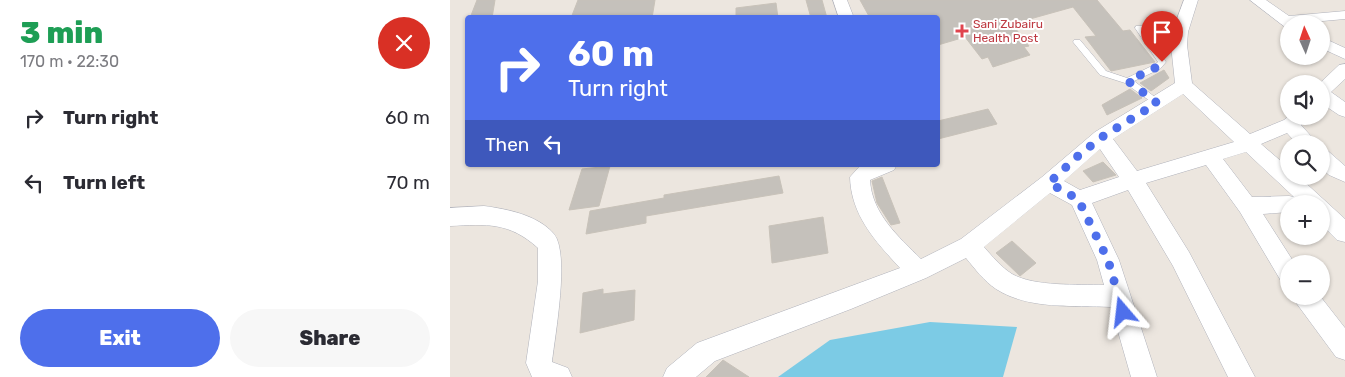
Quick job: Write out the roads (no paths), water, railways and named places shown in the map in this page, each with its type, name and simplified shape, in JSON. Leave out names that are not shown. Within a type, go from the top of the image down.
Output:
[{"type":"street","points":[[840,0],[846,15]]},
{"type":"street","points":[[1191,0],[1180,32],[1178,45],[1184,85],[1304,195]]},
{"type":"street","points":[[1257,0],[1280,16]]},
{"type":"street","points":[[1330,18],[1345,16]]},
{"type":"street","points":[[1330,46],[1345,54]]},
{"type":"street","points":[[1330,84],[1345,69]]},
{"type":"street","points":[[676,377],[706,352],[728,342],[843,301],[918,271],[969,246],[1049,183],[1102,137],[1184,85]]},
{"type":"street","points":[[1330,100],[1345,111]]},
{"type":"street","points":[[1078,199],[1144,176],[1211,157],[1249,143],[1287,125]]},
{"type":"street","points":[[1102,137],[1134,181],[1181,259],[1242,377]]},
{"type":"street","points":[[1211,157],[1247,206],[1280,259]]},
{"type":"street","points":[[1330,164],[1345,174]]},
{"type":"street","points":[[881,167],[866,172],[860,177],[862,197],[877,227],[918,271]]},
{"type":"street","points":[[1049,183],[1078,199],[1108,260],[1144,377]]},
{"type":"street","points":[[1247,206],[1280,204]]},
{"type":"street","points":[[450,217],[484,215],[506,218],[532,229],[546,242],[550,249],[549,281],[539,363],[543,373],[558,377]]},
{"type":"street","points":[[1330,219],[1345,233]]},
{"type":"street","points":[[969,246],[989,269],[1005,282],[1027,292],[1118,296]]},
{"type":"street","points":[[1312,305],[1345,348]]},
{"type":"lane","points":[[1128,81],[1157,67],[1162,62],[1139,28]]},
{"type":"lane","points":[[1077,42],[1103,72],[1128,81],[1157,103]]},
{"type":"water","points":[[930,322],[1017,327],[1003,377],[778,377],[830,340]]},
{"type":"place","name":"Sani Zubairu Health Post","points":[[962,31]]}]
